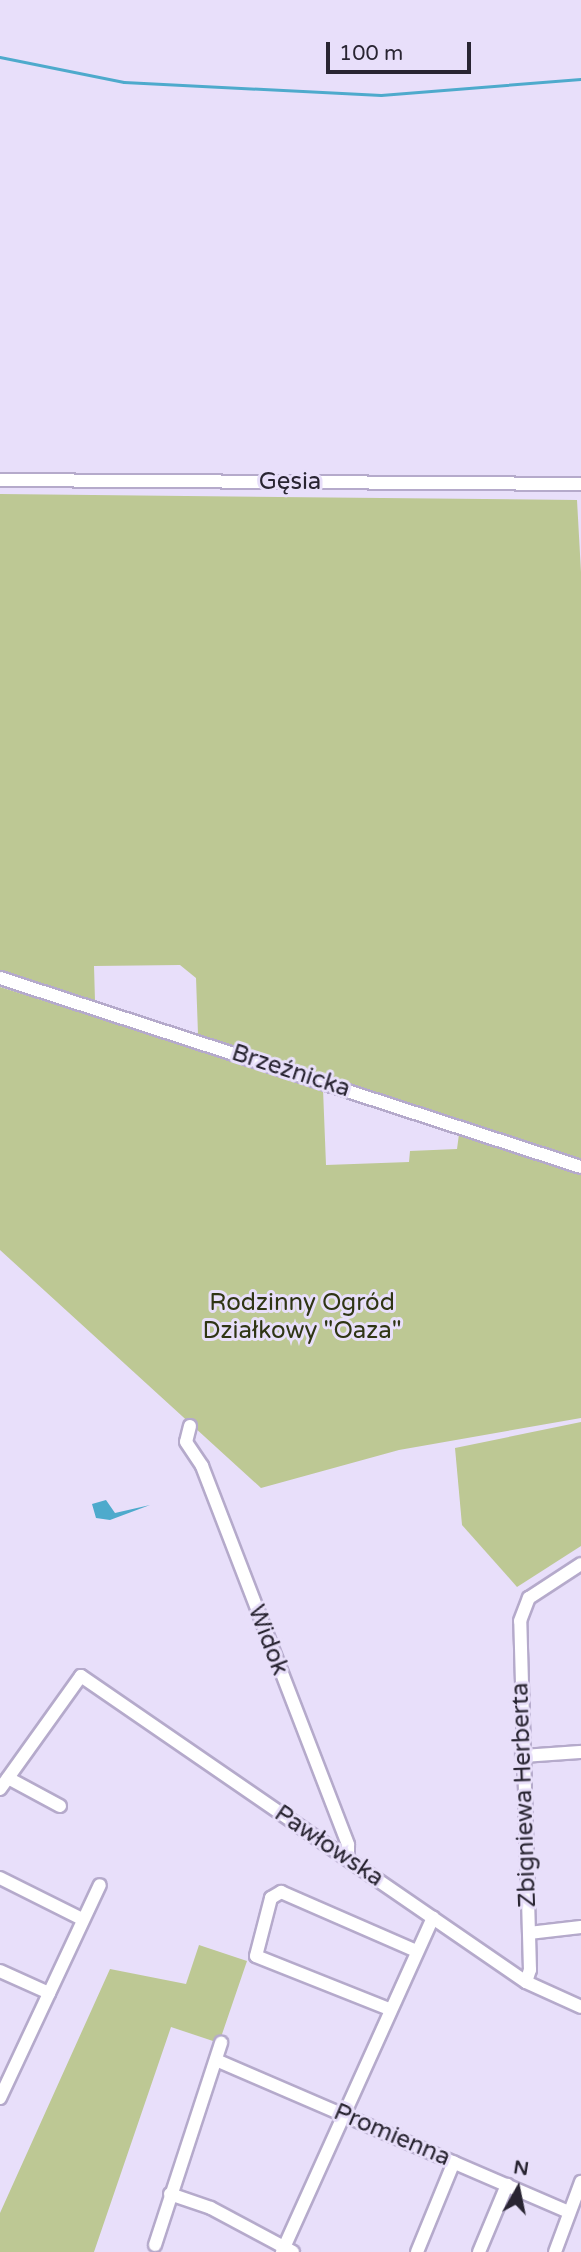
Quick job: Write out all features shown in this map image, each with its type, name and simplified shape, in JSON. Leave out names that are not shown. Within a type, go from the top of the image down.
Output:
[{"type":"street","name":"Gęsia","points":[[0,480],[581,484]]},
{"type":"street","name":"Brzeźnicka","points":[[0,978],[581,1167]]},
{"type":"street","name":"Widok","points":[[190,1426],[186,1442],[202,1466],[348,1845],[348,1858]]},
{"type":"street","name":"Zbigniewa Herberta","points":[[526,1982],[529,1933],[518,1638],[522,1608],[535,1594],[581,1564]]},
{"type":"street","name":"Pawłowska","points":[[4,1784],[81,1676],[526,1982],[581,2007]]},
{"type":"street","points":[[522,1755],[581,1752]]},
{"type":"street","points":[[4,1784],[60,1806]]},
{"type":"street","points":[[0,1878],[82,1919]]},
{"type":"street","points":[[0,2098],[6,2069],[49,1993],[100,1885]]},
{"type":"street","points":[[389,2009],[256,1956],[271,1898],[278,1891],[416,1951]]},
{"type":"street","points":[[170,2194],[211,2208],[286,2251],[389,2009],[433,1918]]},
{"type":"street","points":[[529,1933],[581,1927]]},
{"type":"street","points":[[0,1971],[49,1993]]},
{"type":"street","points":[[155,2245],[221,2043]]},
{"type":"street","name":"Promienna","points":[[216,2060],[569,2212]]},
{"type":"street","points":[[417,2252],[454,2162]]},
{"type":"street","points":[[555,2252],[581,2182]]},
{"type":"street","points":[[480,2252],[507,2185]]},
{"type":"green space","points":[[0,494],[577,500],[581,572],[581,1161],[198,1034],[196,978],[180,965],[94,966],[95,1001],[0,971]]},
{"type":"green space","name":"Rodzinny Ogród Działkowy \"Oaza\"","points":[[0,987],[323,1089],[326,1165],[409,1162],[410,1151],[457,1149],[459,1134],[581,1175],[581,1418],[399,1450],[261,1488],[0,1250]]},
{"type":"green space","points":[[581,1422],[581,1546],[517,1587],[462,1525],[455,1448]]},
{"type":"green space","points":[[199,1945],[247,1961],[219,2043],[171,2027],[94,2252],[0,2252],[0,2213],[110,1969],[186,1984]]},
{"type":"water","points":[[106,1500],[115,1513],[150,1505],[110,1520],[96,1518],[92,1504]]},
{"type":"waterway","points":[[0,57],[124,82],[381,95],[581,79]]}]
